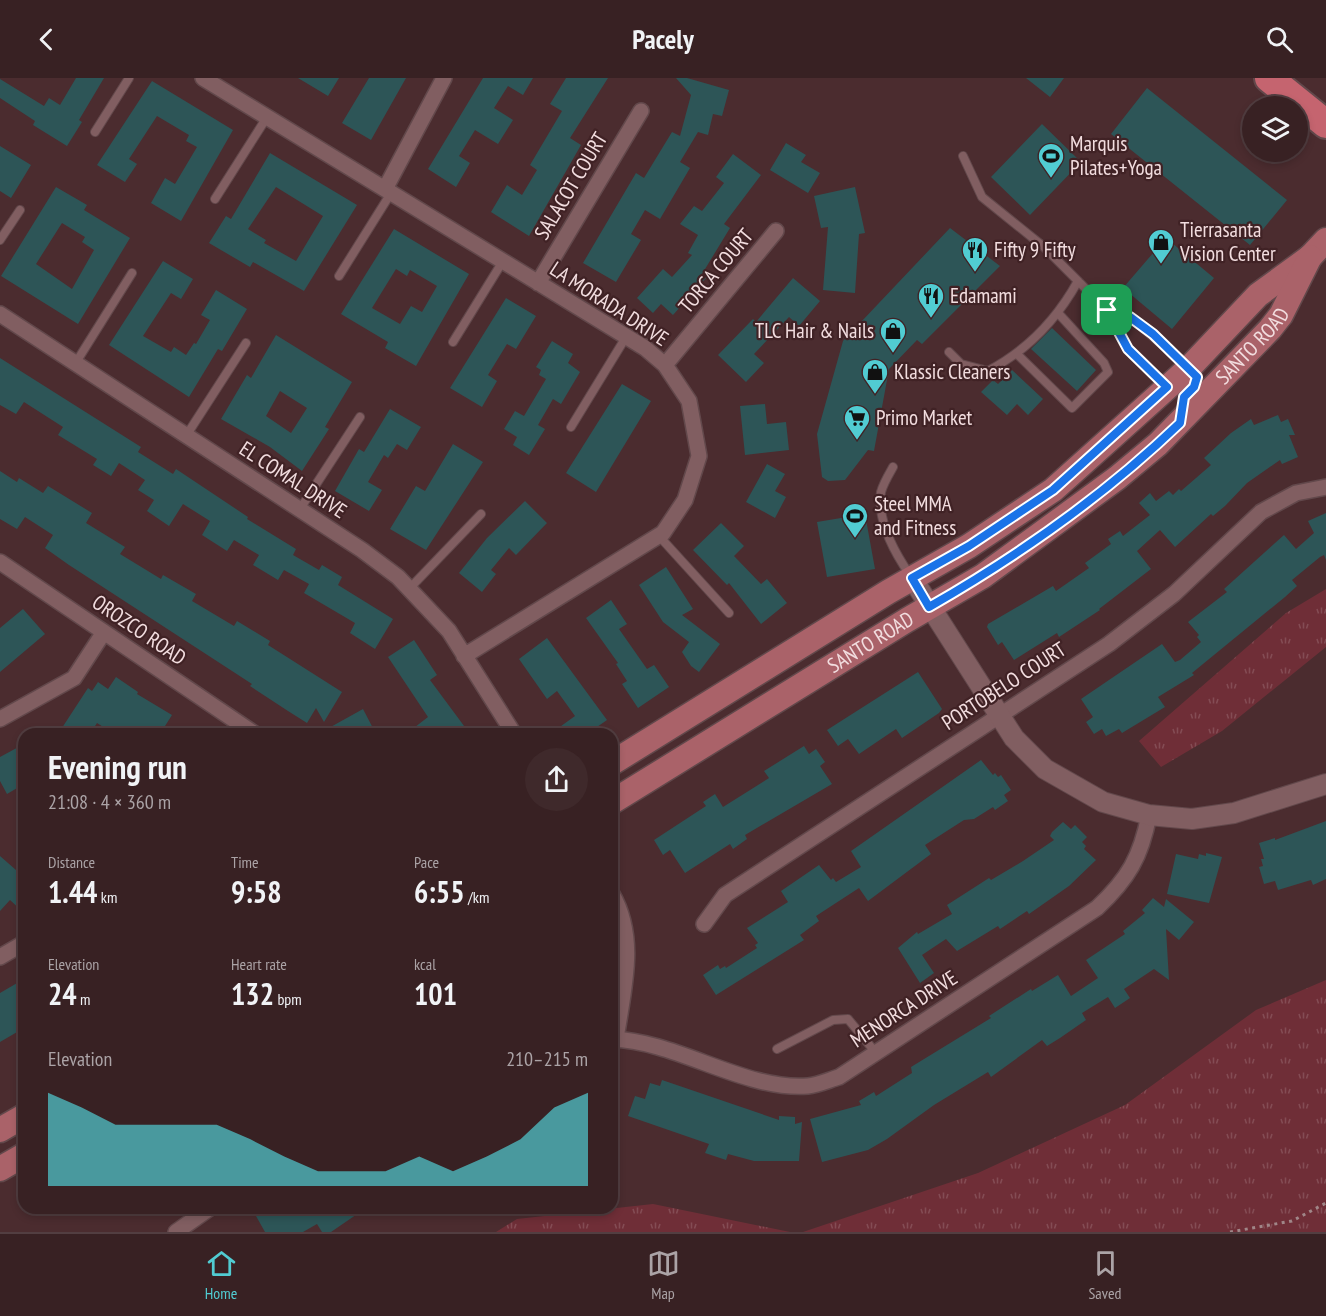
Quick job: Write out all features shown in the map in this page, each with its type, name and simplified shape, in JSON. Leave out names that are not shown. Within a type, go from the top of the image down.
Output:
[{"type":"highway","points":[[1269,78],[1326,124]]},
{"type":"main road","name":"SANTO ROAD","points":[[618,759],[912,578],[969,546],[1053,490],[1189,368],[1258,294],[1318,248]]},
{"type":"main road","name":"SANTO ROAD","points":[[618,798],[983,576],[1117,478],[1180,423],[1270,328],[1281,315],[1318,248]]},
{"type":"main road","points":[[1180,423],[1184,397],[1194,387],[1197,377],[1189,368]]},
{"type":"main road","points":[[0,1130],[18,1120]]},
{"type":"main road","points":[[0,1169],[18,1158]]},
{"type":"street","name":"LA MORADA DRIVE","points":[[203,78],[645,348],[665,365],[689,401],[699,456],[685,500],[659,536],[465,656]]},
{"type":"street","points":[[388,191],[444,78]]},
{"type":"street","name":"SALACOT COURT","points":[[538,283],[641,111]]},
{"type":"street","name":"TORCA COURT","points":[[665,365],[776,231]]},
{"type":"street","name":"EL COMAL DRIVE","points":[[0,315],[362,550],[409,590],[449,631],[510,728]]},
{"type":"street","name":"PORTOBELO COURT","points":[[704,924],[725,895],[1109,644],[1174,594],[1261,512],[1296,493],[1326,487]]},
{"type":"street","name":"OROZCO ROAD","points":[[0,562],[246,728]]},
{"type":"street","points":[[912,578],[1014,738],[1045,769],[1103,802],[1149,815],[1192,819],[1234,813],[1326,784]]},
{"type":"street","points":[[0,719],[74,678],[104,632]]},
{"type":"street","name":"MENORCA DRIVE","points":[[618,1040],[671,1051],[775,1085],[809,1086],[838,1077],[1097,908],[1121,886],[1136,861],[1149,815]]},
{"type":"street","points":[[618,909],[627,931],[628,954],[618,1015]]},
{"type":"street","points":[[0,957],[18,946]]},
{"type":"street","points":[[176,1232],[199,1214]]},
{"type":"lane","points":[[95,132],[129,78]]},
{"type":"lane","points":[[215,199],[267,117]]},
{"type":"lane","points":[[963,156],[982,197],[1044,246],[1107,310],[1128,349],[1167,387]]},
{"type":"lane","points":[[339,276],[388,191]]},
{"type":"lane","points":[[0,240],[20,210]]},
{"type":"lane","points":[[453,342],[503,261]]},
{"type":"lane","points":[[75,363],[132,273]]},
{"type":"lane","points":[[949,352],[961,364],[988,371],[1017,354],[1058,313],[1078,281]]},
{"type":"lane","points":[[1107,310],[1130,317],[1189,368]]},
{"type":"lane","points":[[1017,354],[1072,408],[1102,381],[1108,372],[1104,363],[1058,313]]},
{"type":"lane","points":[[571,428],[626,337]]},
{"type":"lane","points":[[186,436],[246,343]]},
{"type":"lane","points":[[300,509],[360,417]]},
{"type":"lane","points":[[893,467],[881,492],[882,516],[897,556],[912,578]]},
{"type":"lane","points":[[409,590],[481,514]]},
{"type":"lane","points":[[659,536],[729,613]]},
{"type":"lane","points":[[777,1049],[833,1020],[848,1019],[876,1053]]},
{"type":"path","points":[[1230,1232],[1292,1221],[1326,1203]]},
{"type":"green space","points":[[1326,589],[1326,647],[1222,731],[1161,767],[1139,741],[1286,613]]},
{"type":"green space","points":[[1326,980],[1326,1232],[803,1232],[978,1173],[1125,1105],[1256,1010]]},
{"type":"green space","points":[[653,1204],[790,1232],[496,1232],[517,1219],[562,1214],[618,1214],[618,1208]]},
{"type":"building","points":[[76,78],[104,78],[79,120],[82,122],[67,146],[33,125],[35,121],[0,98],[0,79],[44,106],[49,98],[60,105]]},
{"type":"building","points":[[298,78],[339,78],[328,96]]},
{"type":"building","points":[[369,78],[406,78],[371,140],[342,123]]},
{"type":"building","points":[[483,78],[533,78],[523,95],[508,86],[494,108],[513,120],[498,144],[475,130],[459,156],[470,163],[456,187],[428,169]]},
{"type":"building","points":[[566,78],[608,78],[570,138],[581,145],[529,236],[491,212],[507,185],[522,195],[537,170],[530,165],[562,111],[550,104]]},
{"type":"building","points":[[676,78],[687,78],[729,90],[722,116],[713,114],[708,135],[698,132],[680,162],[690,168],[660,219],[645,210],[631,234],[641,240],[616,282],[583,263],[636,173],[644,178],[672,132],[680,136],[691,95]]},
{"type":"building","points":[[1026,78],[1064,78],[1050,97]]},
{"type":"building","points":[[152,81],[233,130],[181,221],[151,203],[165,178],[175,184],[197,147],[186,141],[189,135],[157,116],[129,159],[137,164],[125,182],[97,165]]},
{"type":"building","points":[[1147,88],[1287,200],[1250,245],[1111,134]]},
{"type":"building","points":[[1042,124],[1081,162],[1030,215],[991,177]]},
{"type":"building","points":[[786,143],[806,155],[801,162],[820,173],[808,193],[770,170]]},
{"type":"building","points":[[0,146],[31,165],[11,198],[0,191]]},
{"type":"building","points":[[270,153],[357,205],[304,291],[253,262],[250,267],[209,243],[226,216],[231,219]],"holes":[[[276,187],[323,216],[296,261],[264,243],[266,240],[248,229]]]},
{"type":"building","points":[[733,154],[761,175],[724,224],[730,228],[702,274],[706,278],[673,315],[661,304],[653,313],[637,298],[663,269],[672,277],[692,255],[688,253],[698,235],[680,224],[694,206],[702,211],[724,183],[716,177]]},
{"type":"building","points":[[56,187],[87,205],[84,210],[130,238],[78,324],[1,276]],"holes":[[[62,223],[85,237],[82,242],[94,250],[72,289],[36,264]]]},
{"type":"building","points":[[855,187],[865,233],[859,234],[855,293],[823,290],[828,227],[821,228],[814,196]]},
{"type":"building","points":[[950,228],[1000,266],[922,344],[917,340],[889,369],[874,451],[868,450],[845,480],[828,481],[822,477],[817,434],[843,341]]},
{"type":"building","points":[[394,229],[469,274],[416,366],[385,348],[388,342],[341,314]],"holes":[[[396,269],[407,276],[410,270],[437,286],[422,312],[411,306],[400,324],[372,308]]]},
{"type":"building","points":[[1166,238],[1214,278],[1172,329],[1123,288]]},
{"type":"building","points":[[163,261],[193,279],[181,299],[171,293],[143,336],[171,352],[174,347],[186,355],[194,343],[196,344],[210,320],[201,315],[216,290],[247,309],[222,351],[218,349],[189,397],[109,345]]},
{"type":"building","points":[[793,278],[820,301],[799,326],[789,317],[754,354],[764,363],[746,382],[718,355],[753,319],[756,322]]},
{"type":"building","points":[[506,298],[536,316],[516,349],[507,344],[488,375],[497,381],[482,407],[450,388]]},
{"type":"building","points":[[1052,328],[1096,370],[1077,391],[1031,349]]},
{"type":"building","points":[[276,335],[352,382],[325,427],[329,429],[302,471],[270,447],[221,419],[247,375],[251,378]],"holes":[[[280,391],[307,408],[291,433],[266,416]]]},
{"type":"building","points":[[552,341],[573,354],[568,363],[580,372],[561,404],[553,399],[538,425],[545,429],[529,455],[513,445],[517,437],[504,429],[515,411],[524,416],[546,379],[539,375],[541,370],[536,367]]},
{"type":"building","points":[[0,358],[141,447],[138,452],[173,474],[176,469],[248,517],[247,519],[296,549],[293,555],[319,570],[322,565],[342,577],[338,585],[393,619],[375,649],[350,633],[355,623],[304,593],[309,584],[284,570],[278,580],[253,565],[259,555],[234,540],[227,551],[202,535],[210,521],[183,504],[169,526],[147,511],[154,500],[138,490],[145,480],[119,463],[111,476],[93,465],[97,459],[58,435],[63,427],[24,402],[16,414],[0,405]]},
{"type":"building","points":[[1012,370],[1043,399],[1028,415],[1017,404],[1007,415],[981,392],[993,380],[998,384]]},
{"type":"building","points":[[622,384],[651,401],[596,492],[566,473]]},
{"type":"building","points":[[765,404],[767,424],[786,422],[789,450],[745,455],[740,406]]},
{"type":"building","points":[[390,409],[421,427],[407,450],[397,444],[388,458],[384,455],[368,482],[382,490],[369,511],[335,491],[359,449],[364,452]]},
{"type":"building","points":[[1278,415],[1281,422],[1288,419],[1295,435],[1289,435],[1298,457],[1282,464],[1280,460],[1247,483],[1225,506],[1213,516],[1211,514],[1175,547],[1160,530],[1137,551],[1151,569],[1100,610],[1059,637],[1057,633],[1014,660],[1002,642],[998,645],[987,627],[988,624],[1053,586],[1056,591],[1089,568],[1085,563],[1111,544],[1108,539],[1120,531],[1123,536],[1150,515],[1139,503],[1150,493],[1156,501],[1169,491],[1173,495],[1179,489],[1181,491],[1211,465],[1204,458],[1231,433],[1251,419],[1254,425]]},
{"type":"building","points":[[453,444],[483,462],[426,550],[390,529],[416,486],[425,491]]},
{"type":"building","points":[[767,464],[785,474],[775,491],[786,497],[775,518],[746,502]]},
{"type":"building","points":[[0,471],[17,482],[19,478],[43,493],[48,486],[92,513],[86,523],[125,547],[120,554],[161,579],[163,575],[196,594],[192,601],[234,626],[237,621],[270,641],[268,645],[342,692],[324,722],[316,708],[307,723],[250,686],[252,684],[69,565],[45,548],[53,535],[25,517],[17,529],[0,519]]},
{"type":"building","points":[[525,501],[547,523],[516,555],[509,548],[491,570],[496,574],[482,592],[459,573],[487,538]]},
{"type":"building","points":[[1326,513],[1326,560],[1324,555],[1320,557],[1292,580],[1297,586],[1285,597],[1192,673],[1194,675],[1158,697],[1165,707],[1122,733],[1119,729],[1106,736],[1102,729],[1094,734],[1086,722],[1093,717],[1081,699],[1162,644],[1175,662],[1180,660],[1201,642],[1197,637],[1199,635],[1188,622],[1227,592],[1224,589],[1284,535],[1296,549],[1314,533],[1308,521]]},
{"type":"building","points":[[865,514],[875,569],[827,577],[817,522]]},
{"type":"building","points":[[721,523],[744,546],[734,556],[761,584],[767,579],[787,603],[761,624],[729,583],[727,585],[693,550]]},
{"type":"building","points":[[666,567],[693,609],[682,615],[720,644],[699,672],[691,666],[682,652],[689,642],[663,622],[639,585]]},
{"type":"building","points":[[611,600],[627,624],[619,629],[647,669],[654,665],[669,687],[638,708],[622,684],[627,681],[616,664],[618,663],[586,618]]},
{"type":"building","points":[[23,609],[45,634],[0,672],[0,628]]},
{"type":"building","points":[[547,638],[607,720],[596,728],[558,728],[575,716],[557,691],[547,699],[519,659]]},
{"type":"building","points":[[414,640],[437,675],[430,680],[466,728],[414,728],[428,717],[388,657]]},
{"type":"building","points":[[918,672],[942,709],[939,713],[902,738],[896,729],[859,754],[848,739],[838,746],[827,730]]},
{"type":"building","points":[[116,677],[138,692],[137,694],[172,715],[164,728],[105,728],[97,723],[94,728],[62,728],[88,688],[92,691],[98,682],[108,689]]},
{"type":"building","points":[[363,709],[373,728],[329,728]]},
{"type":"building","points":[[804,746],[809,754],[816,749],[825,762],[820,766],[832,784],[745,835],[747,839],[733,849],[730,844],[685,873],[670,850],[663,855],[654,840],[706,806],[703,802],[715,794],[723,807],[769,778],[764,771]]},
{"type":"building","points":[[18,747],[18,788],[7,794],[0,781],[0,757]]},
{"type":"building","points":[[981,760],[993,775],[995,773],[998,777],[1001,775],[1011,790],[1004,795],[1008,801],[995,810],[993,807],[974,819],[964,820],[925,845],[931,854],[868,901],[859,888],[816,916],[819,921],[800,935],[804,940],[716,995],[703,975],[718,965],[720,969],[725,966],[726,968],[757,948],[755,945],[758,943],[747,928],[788,902],[781,891],[819,865],[831,880],[833,878],[836,882],[861,867],[851,851]]},
{"type":"building","points":[[1326,821],[1326,879],[1313,885],[1311,880],[1278,890],[1275,881],[1264,884],[1259,867],[1263,866],[1261,859],[1264,859],[1259,843],[1275,838],[1275,840]]},
{"type":"building","points":[[1063,822],[1071,829],[1075,825],[1087,837],[1082,842],[1086,846],[1084,849],[1096,860],[1069,886],[1029,914],[1027,911],[1000,929],[998,926],[957,951],[946,939],[922,955],[934,973],[920,983],[898,948],[917,932],[918,934],[952,914],[947,905],[989,878],[991,880],[1023,861],[1054,840],[1050,836],[1052,832]]},
{"type":"building","points":[[1206,853],[1222,857],[1209,903],[1167,894],[1176,854],[1198,859],[1199,854],[1206,856]]},
{"type":"building","points":[[0,856],[18,872],[18,907],[10,900],[0,911]]},
{"type":"building","points":[[1153,898],[1164,907],[1166,899],[1194,922],[1179,940],[1166,929],[1169,980],[1154,969],[1124,989],[1130,998],[1115,1008],[1108,997],[1082,1013],[1086,1020],[1060,1038],[1047,1046],[1042,1040],[991,1077],[988,1072],[868,1150],[822,1162],[810,1119],[861,1105],[859,1101],[874,1092],[876,1096],[912,1073],[911,1067],[991,1018],[989,1016],[1031,989],[1032,991],[1058,975],[1071,996],[1098,978],[1086,960],[1125,934],[1123,931],[1145,913],[1142,910]]},
{"type":"building","points":[[18,982],[18,1032],[0,1042],[0,993]]},
{"type":"building","points":[[662,1080],[779,1120],[779,1116],[795,1117],[795,1124],[802,1122],[799,1161],[754,1161],[728,1154],[726,1160],[705,1153],[709,1144],[628,1116],[635,1096],[645,1099],[650,1083],[660,1086]]},
{"type":"building","points":[[260,1214],[357,1214],[331,1232],[322,1232],[317,1224],[303,1232],[265,1232],[256,1216]]},
{"type":"place","name":"Marquis Pilates+Yoga","points":[[1051,179]]},
{"type":"place","name":"Tierrasanta Vision Center","points":[[1161,265]]},
{"type":"place","name":"Fifty 9 Fifty","points":[[975,273]]},
{"type":"place","name":"Edamami","points":[[931,319]]},
{"type":"place","name":"TLC Hair & Nails","points":[[893,354]]},
{"type":"place","name":"Klassic Cleaners","points":[[875,395]]},
{"type":"place","name":"Primo Market","points":[[857,441]]},
{"type":"place","name":"Steel MMA and Fitness","points":[[855,539]]},
{"type":"route","points":[[1107,310],[1130,317],[1153,334],[1197,377],[1194,387],[1184,397],[1180,423],[1117,478],[1060,521],[983,576],[929,607],[912,578],[969,546],[1053,490],[1136,418],[1167,387],[1128,349],[1107,310]]}]
